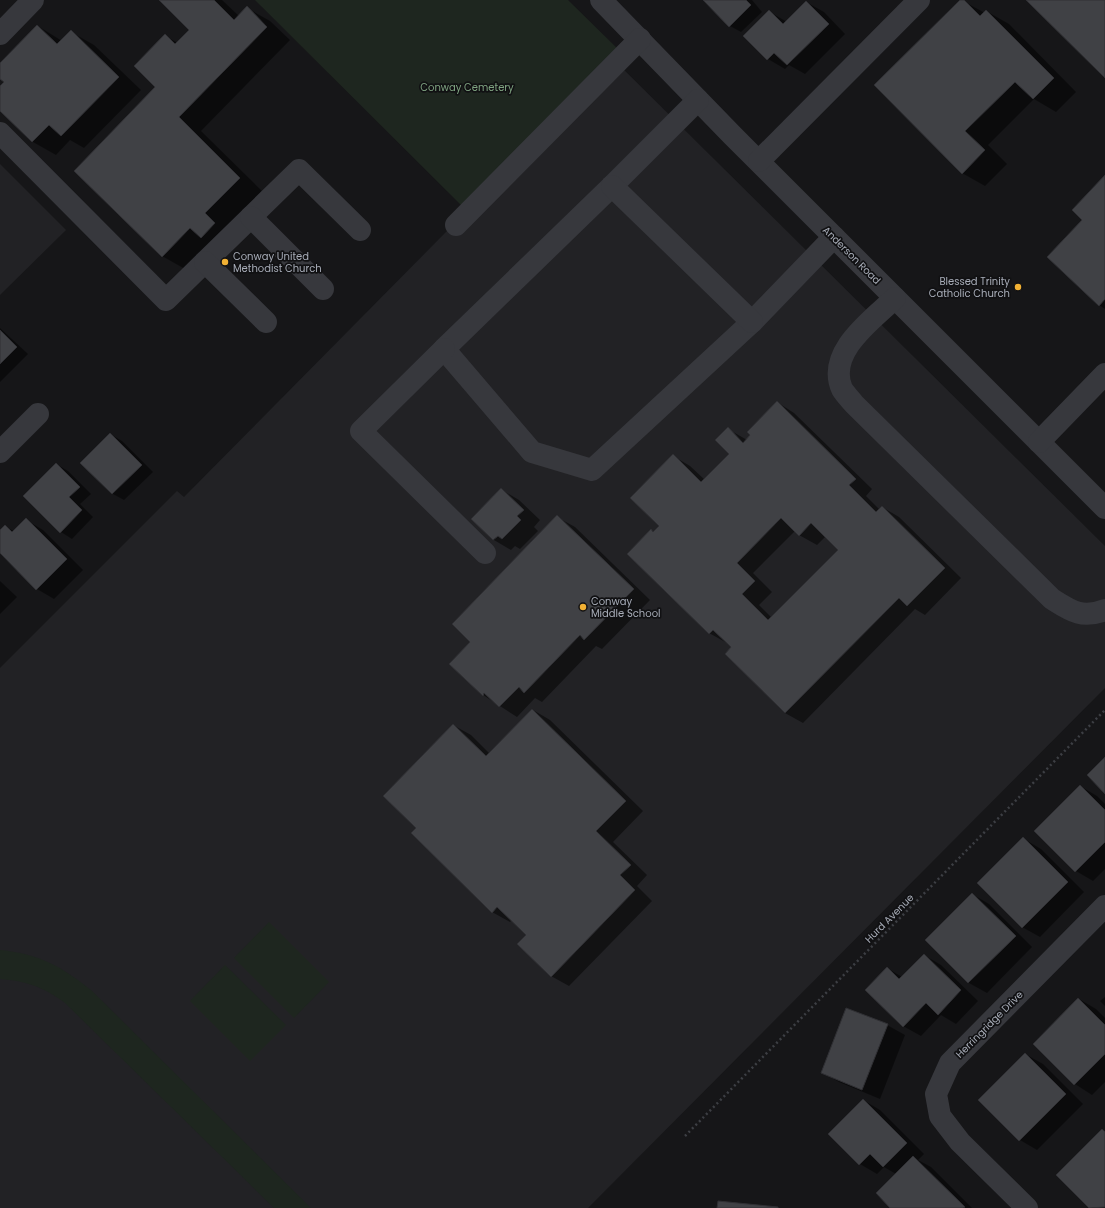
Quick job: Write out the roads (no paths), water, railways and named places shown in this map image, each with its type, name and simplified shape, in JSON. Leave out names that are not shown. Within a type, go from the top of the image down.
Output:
[{"type":"street","points":[[0,34],[33,0]]},
{"type":"street","name":"Anderson Road","points":[[601,0],[758,162],[1105,508]]},
{"type":"street","points":[[758,162],[919,0]]},
{"type":"street","points":[[456,225],[640,39]]},
{"type":"street","points":[[485,553],[361,431],[698,100]]},
{"type":"street","points":[[0,133],[166,300],[299,170],[360,230]]},
{"type":"street","points":[[612,186],[752,322]]},
{"type":"street","points":[[251,217],[323,289]]},
{"type":"street","points":[[444,349],[532,452],[592,470],[752,322],[834,237]]},
{"type":"street","points":[[205,262],[266,322]]},
{"type":"street","points":[[895,298],[852,339],[844,351],[840,362],[839,374],[842,389],[854,404],[1052,599],[1071,611],[1087,614],[1105,610]]},
{"type":"street","points":[[1039,442],[1105,374]]},
{"type":"street","points":[[0,452],[38,414]]},
{"type":"street","name":"Herringridge Drive","points":[[1027,1208],[960,1142],[940,1116],[936,1094],[950,1063],[1105,906]]},
{"type":"place","name":"Conway United Methodist Church","points":[[225,262]]},
{"type":"place","name":"Blessed Trinity Catholic Church","points":[[1018,287]]},
{"type":"place","name":"Conway Middle School","points":[[583,607]]},
{"type":"park label","name":"Conway Cemetery","points":[[467,87]]}]
